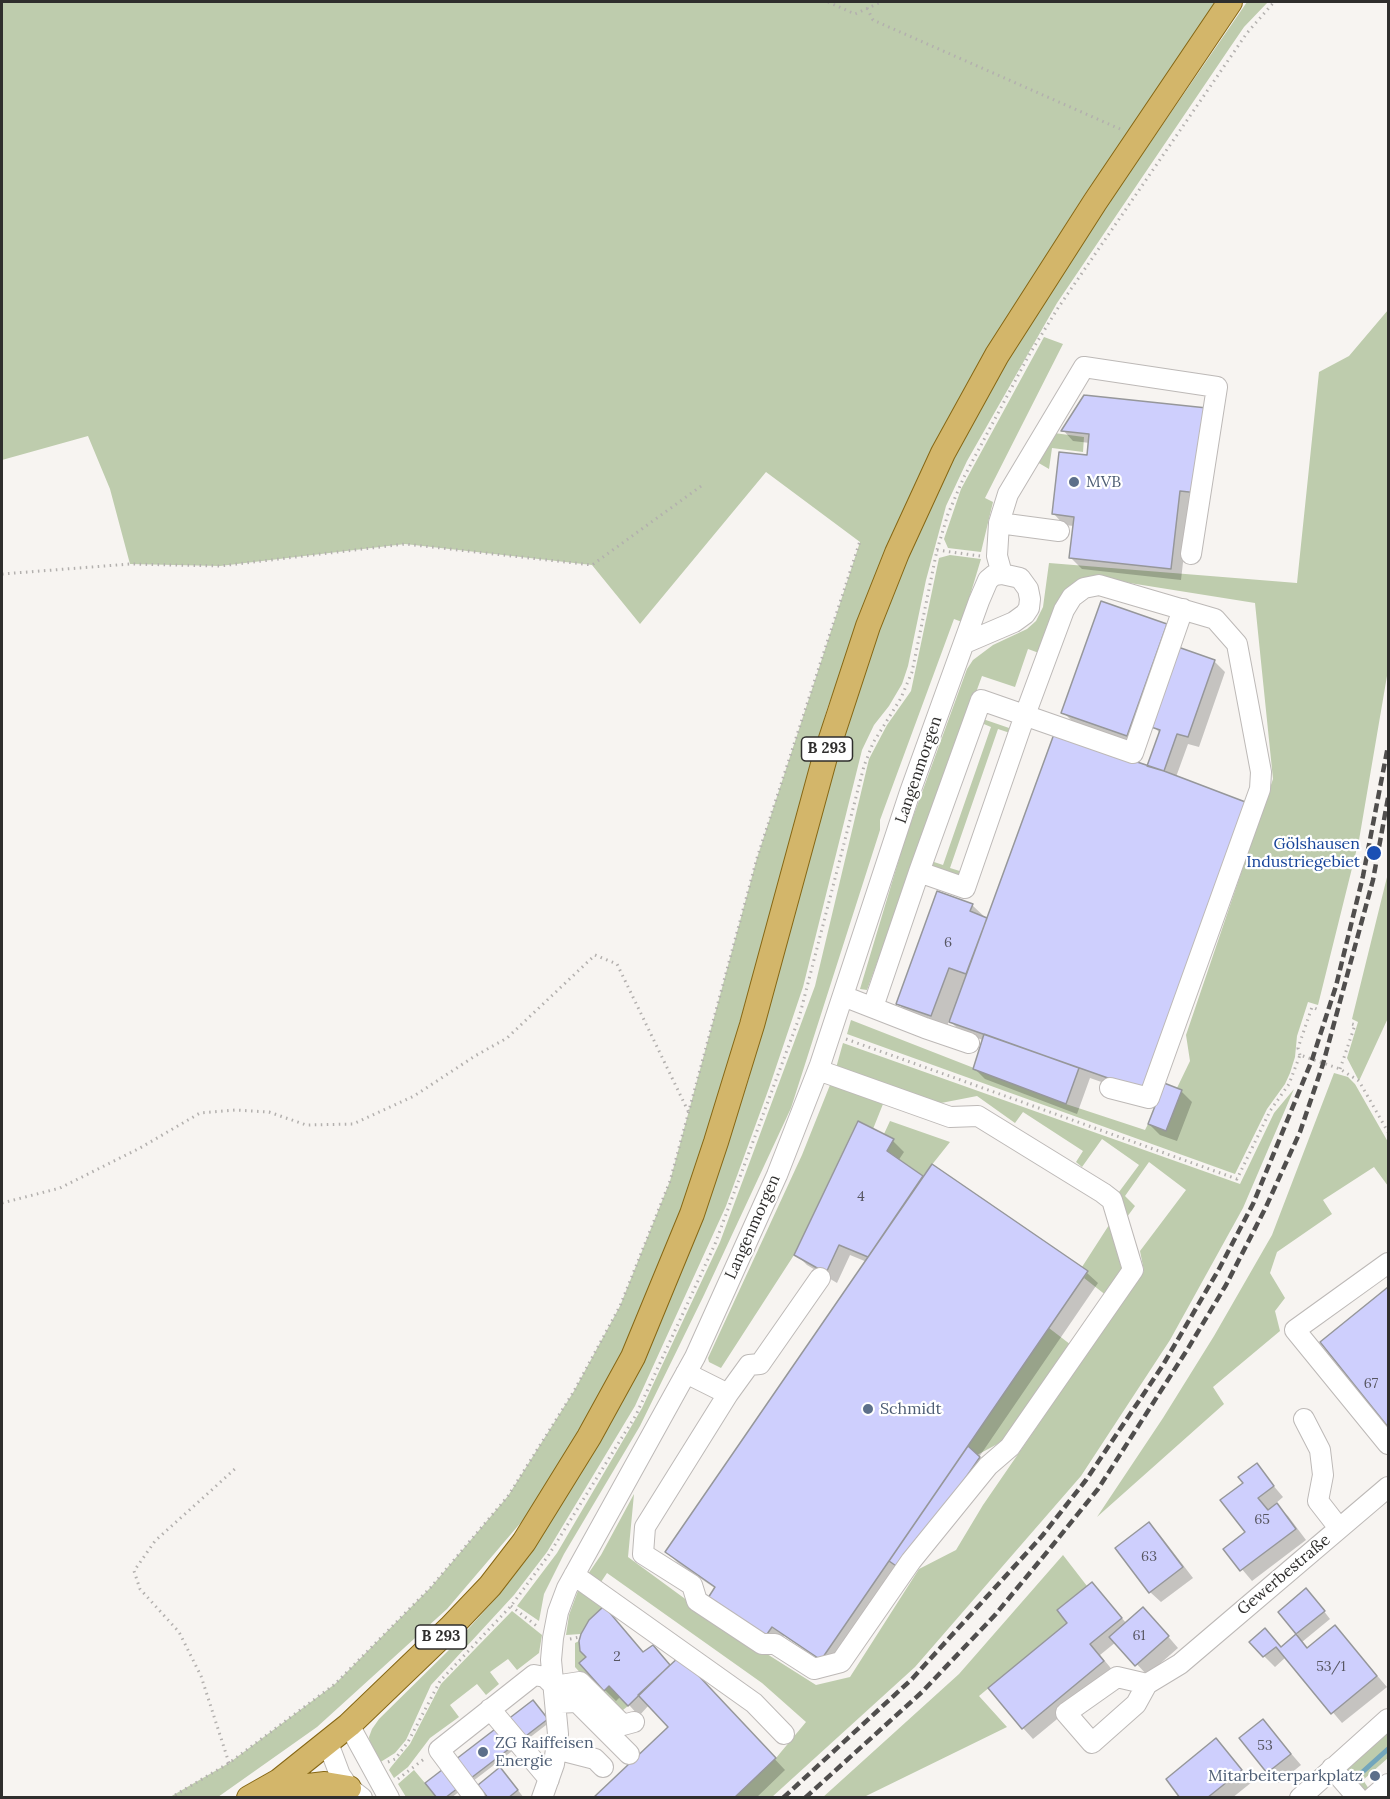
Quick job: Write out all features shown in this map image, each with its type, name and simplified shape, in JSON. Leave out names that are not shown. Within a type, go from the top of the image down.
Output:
[{"type":"main road","name":"B 293","points":[[249,1797],[279,1781],[349,1725],[450,1628],[490,1586],[524,1542],[589,1437],[633,1356],[692,1214],[752,1025],[825,757],[868,626],[897,553],[943,453],[997,355],[1095,202],[1230,2]]},
{"type":"main road","points":[[273,1797],[308,1786],[325,1784],[356,1793]]},
{"type":"street","points":[[965,643],[1014,622],[1029,608],[1028,589],[1020,578],[998,574],[999,523],[1008,494],[1084,367],[1217,387],[1191,554]]},
{"type":"street","points":[[999,523],[1059,531]]},
{"type":"street","name":"Langenmorgen","points":[[542,1797],[549,1779],[558,1734],[551,1660],[562,1638],[558,1612],[567,1588],[686,1373],[777,1174],[818,1071],[910,792],[988,580],[998,574]]},
{"type":"street","points":[[919,872],[965,888],[1025,715],[1064,610],[1072,597],[1084,588],[1099,585],[1215,619],[1237,644],[1261,772],[1260,789],[1149,1098],[1110,1088]]},
{"type":"street","points":[[873,1007],[981,700],[1133,753],[1183,609]]},
{"type":"street","points":[[843,996],[969,1043]]},
{"type":"street","points":[[818,1071],[950,1117],[978,1116],[1103,1193],[1112,1200],[1133,1270],[1010,1447],[988,1466],[910,1561],[841,1662],[814,1669],[775,1644],[762,1644],[697,1601],[692,1585],[643,1554],[645,1527],[728,1394],[749,1365],[760,1364],[820,1278]]},
{"type":"street","points":[[1389,1263],[1295,1330],[1389,1444]]},
{"type":"street","points":[[686,1373],[728,1394]]},
{"type":"street","points":[[1304,1419],[1320,1450],[1323,1475],[1318,1501],[1339,1528]]},
{"type":"street","name":"Gewerbestraße","points":[[1147,1684],[1180,1664],[1389,1487]]},
{"type":"street","points":[[574,1575],[754,1703],[784,1734]]},
{"type":"street","points":[[475,1797],[439,1750],[551,1660]]},
{"type":"street","points":[[534,1675],[545,1677],[555,1694],[577,1702],[629,1754]]},
{"type":"street","points":[[555,1694],[580,1682],[623,1725],[634,1722]]},
{"type":"street","points":[[490,1709],[549,1779]]},
{"type":"street","points":[[1300,1797],[1389,1719]]},
{"type":"street","points":[[349,1725],[375,1773],[392,1790]]},
{"type":"street","points":[[328,1743],[340,1775],[356,1793]]},
{"type":"street","points":[[556,1749],[595,1759],[603,1767]]},
{"type":"street","points":[[1332,1768],[1358,1797]]},
{"type":"street","points":[[1372,1797],[1389,1784]]},
{"type":"path","points":[[828,2],[855,14],[881,2]]},
{"type":"path","points":[[375,1773],[383,1764],[395,1759],[408,1742],[440,1681],[511,1606],[549,1556],[636,1415],[715,1244],[799,1018],[864,766],[873,742],[901,698],[912,672],[937,550],[948,514],[964,477],[1029,355],[1065,299],[1247,33],[1274,2]]},
{"type":"path","points":[[867,8],[873,20],[1112,126]]},
{"type":"path","points":[[2,574],[130,564],[220,566],[405,544],[592,566],[704,484]]},
{"type":"path","points":[[170,1797],[229,1763],[335,1684],[431,1587],[508,1496],[574,1391],[620,1306],[670,1181],[760,847],[860,541]]},
{"type":"path","points":[[937,550],[983,557],[998,574]]},
{"type":"path","points":[[2,1203],[60,1188],[140,1148],[200,1113],[234,1110],[269,1112],[306,1125],[352,1124],[414,1096],[507,1038],[595,955],[617,964],[689,1113]]},
{"type":"path","points":[[1299,1055],[1299,1048],[1312,1007],[1319,1010]]},
{"type":"path","points":[[1340,1069],[1354,1025],[1349,1023]]},
{"type":"path","points":[[1359,1081],[1389,1132]]},
{"type":"path","points":[[229,1763],[201,1676],[179,1632],[140,1589],[134,1571],[155,1541],[236,1468]]},
{"type":"path","points":[[511,1606],[562,1638],[572,1650]]},
{"type":"path","points":[[392,1790],[412,1767],[439,1750]]},
{"type":"green space","points":[[2,2],[1220,2],[1085,194],[999,330],[885,551],[827,709],[720,1093],[664,1259],[626,1347],[586,1423],[523,1520],[447,1609],[317,1727],[218,1797],[170,1797],[229,1763],[335,1684],[431,1587],[508,1496],[574,1391],[620,1306],[670,1181],[757,858],[860,542],[766,472],[640,624],[592,565],[405,544],[220,566],[130,564],[110,489],[88,436],[2,460]]},
{"type":"green space","points":[[1247,2],[1268,2],[1244,27],[1057,303],[967,461],[946,506],[926,580],[908,666],[902,684],[874,725],[862,750],[803,987],[769,1088],[726,1206],[635,1406],[547,1552],[514,1595],[431,1685],[406,1740],[395,1753],[379,1763],[370,1746],[369,1737],[372,1729],[379,1719],[450,1649],[497,1597],[531,1554],[614,1415],[656,1331],[698,1232],[748,1081],[833,767],[865,667],[909,553],[947,469],[997,374],[1042,300]]},
{"type":"green space","points":[[1388,310],[1388,670],[1359,840],[1318,1005],[1308,1002],[1297,1036],[1295,1057],[1290,1073],[1267,1109],[1235,1174],[847,1034],[851,1020],[1066,1104],[1145,1130],[1148,1124],[1166,1131],[1182,1090],[1177,1088],[1190,1061],[1186,1035],[1273,779],[1255,603],[1092,577],[1076,582],[1068,588],[1039,653],[1028,649],[1015,687],[982,676],[867,990],[860,989],[905,839],[967,669],[973,660],[993,645],[1027,629],[1036,621],[1043,607],[1049,563],[1297,583],[1319,372],[1349,356]]},
{"type":"green space","points":[[1044,337],[1063,344],[985,498],[993,502],[981,552],[948,548],[944,539],[961,489]]},
{"type":"green space","points":[[1054,433],[1084,437],[1083,452],[1052,448],[1049,469],[1037,462]]},
{"type":"green space","points":[[950,555],[981,559],[962,622],[954,619],[880,820],[880,830],[791,1108],[640,1426],[564,1554],[544,1594],[539,1621],[517,1606],[557,1553],[642,1408],[720,1242],[815,986],[869,759],[887,725],[911,691],[939,558]]},
{"type":"green space","points":[[980,718],[1012,729],[1010,733],[998,729],[950,868],[963,872],[961,876],[930,866],[931,861],[943,865],[991,727],[979,722]]},
{"type":"green space","points":[[1388,873],[1388,1018],[1359,1081],[1347,1058],[1358,1022],[1352,1019]]},
{"type":"green space","points":[[843,1043],[1240,1184],[1274,1113],[1294,1089],[1243,1208],[1170,1340],[1081,1476],[915,1667],[772,1797],[734,1797],[776,1758],[806,1722],[762,1683],[607,1573],[601,1582],[588,1574],[634,1494],[628,1557],[718,1623],[816,1685],[850,1677],[919,1569],[956,1550],[983,1505],[1144,1271],[1140,1251],[1186,1190],[1149,1162],[1125,1196],[1135,1206],[1127,1217],[1119,1192],[1139,1165],[1102,1139],[1082,1167],[1076,1162],[1083,1151],[1023,1112],[1015,1123],[977,1096],[941,1103],[836,1068]]},
{"type":"green space","points":[[1334,1073],[1348,1077],[1355,1084],[1388,1142],[1388,1186],[1374,1167],[1323,1200],[1332,1214],[1277,1252],[1270,1273],[1285,1298],[1275,1311],[1280,1331],[1213,1387],[1224,1404],[1097,1517],[1214,1336],[1272,1235]]},
{"type":"green space","points":[[830,1085],[883,1104],[873,1129],[857,1122],[794,1255],[721,1368],[709,1362],[708,1358],[802,1155]]},
{"type":"green space","points":[[890,1121],[950,1142],[923,1176],[887,1151],[884,1134]]},
{"type":"green space","points":[[1109,1225],[1123,1273],[1107,1296],[1084,1278],[1088,1272],[1082,1267]]},
{"type":"green space","points":[[1049,1328],[1075,1348],[1003,1441],[977,1455],[968,1446]]},
{"type":"green space","points":[[1063,1555],[1087,1586],[1057,1610],[1067,1623],[979,1696],[1007,1727],[864,1797],[822,1798],[959,1674]]},
{"type":"green space","points":[[579,1588],[604,1606],[589,1620],[581,1634],[566,1635],[569,1615]]},
{"type":"green space","points":[[512,1611],[542,1635],[539,1653],[517,1670],[508,1659],[490,1672],[499,1684],[486,1695],[477,1684],[450,1705],[459,1717],[430,1738],[408,1767],[394,1778],[389,1770],[410,1744],[441,1684]]},
{"type":"green space","points":[[579,1641],[580,1651],[586,1657],[604,1690],[609,1686],[628,1706],[623,1710],[614,1710],[575,1667],[575,1643]]},
{"type":"green space","points":[[1388,1732],[1388,1758],[1363,1780],[1369,1789],[1364,1792],[1345,1769]]},
{"type":"green space","points":[[414,1770],[437,1797],[406,1797],[398,1784]]},
{"type":"building","points":[[1084,395],[1207,408],[1198,493],[1180,491],[1171,569],[1069,558],[1074,517],[1052,514],[1059,452],[1087,455],[1089,434],[1061,431]]},
{"type":"building","points":[[1101,601],[1167,624],[1127,736],[1061,713]]},
{"type":"building","points":[[1178,647],[1215,660],[1188,737],[1177,734],[1164,771],[1147,766],[1160,730],[1151,727]]},
{"type":"building","points":[[1054,734],[1164,771],[1248,803],[1142,1090],[949,1022]]},
{"type":"building","points":[[937,891],[973,904],[970,911],[987,918],[966,974],[949,968],[931,1016],[896,1004]]},
{"type":"building","points":[[984,1034],[1079,1068],[1066,1104],[973,1069]]},
{"type":"building","points":[[1164,1083],[1182,1090],[1166,1131],[1148,1124]]},
{"type":"building","points":[[858,1121],[894,1139],[887,1151],[923,1176],[868,1257],[839,1245],[826,1273],[794,1255]]},
{"type":"building","points":[[932,1164],[1088,1271],[821,1660],[772,1627],[765,1637],[708,1598],[715,1587],[665,1552]]},
{"type":"building","points":[[1388,1287],[1388,1427],[1320,1342]]},
{"type":"building","points":[[968,1446],[980,1457],[902,1570],[889,1561]]},
{"type":"building","points":[[1257,1463],[1274,1486],[1258,1498],[1268,1510],[1277,1503],[1296,1529],[1240,1571],[1223,1549],[1245,1532],[1220,1500],[1243,1483],[1238,1477]]},
{"type":"building","points":[[1149,1522],[1183,1567],[1149,1593],[1115,1548]]},
{"type":"building","points":[[1092,1582],[1122,1618],[1090,1644],[1104,1661],[1022,1729],[988,1688],[1067,1623],[1057,1610]]},
{"type":"building","points":[[1306,1588],[1325,1611],[1296,1634],[1278,1612]]},
{"type":"building","points":[[604,1606],[643,1652],[653,1645],[670,1665],[628,1706],[609,1686],[604,1691],[579,1663],[586,1657],[580,1651],[581,1634],[589,1620]]},
{"type":"building","points":[[1143,1607],[1169,1636],[1135,1666],[1109,1637]]},
{"type":"building","points":[[1335,1625],[1377,1676],[1331,1714],[1276,1647],[1263,1657],[1249,1642],[1265,1628],[1281,1647],[1296,1634],[1307,1648]]},
{"type":"building","points":[[680,1656],[776,1758],[734,1798],[593,1798],[668,1727],[638,1695]]},
{"type":"building","points":[[533,1700],[548,1719],[445,1798],[437,1798],[425,1783]]},
{"type":"building","points":[[1263,1719],[1291,1754],[1267,1773],[1239,1738]]},
{"type":"building","points":[[1216,1738],[1242,1770],[1207,1798],[1180,1798],[1166,1779]]},
{"type":"building","points":[[500,1767],[518,1790],[508,1798],[488,1798],[478,1785]]},
{"type":"waterway","points":[[1358,1776],[1388,1749]]},
{"type":"railway","points":[[783,1798],[912,1679],[1042,1536],[1086,1480],[1163,1365],[1219,1269],[1253,1204],[1312,1060],[1336,986],[1363,876],[1388,746]]},
{"type":"railway","points":[[805,1798],[922,1692],[995,1615],[1052,1546],[1098,1489],[1226,1285],[1265,1209],[1300,1132],[1323,1064],[1373,880],[1388,798]]},
{"type":"place","name":"MVB","points":[[1074,482]]},
{"type":"place","name":"Gölshausen Industriegebiet","points":[[1374,853]]},
{"type":"place","name":"Schmidt","points":[[868,1409]]},
{"type":"place","name":"ZG Raiffeisen Energie","points":[[483,1752]]},
{"type":"place","name":"Mitarbeiterparkplatz","points":[[1375,1776]]}]
